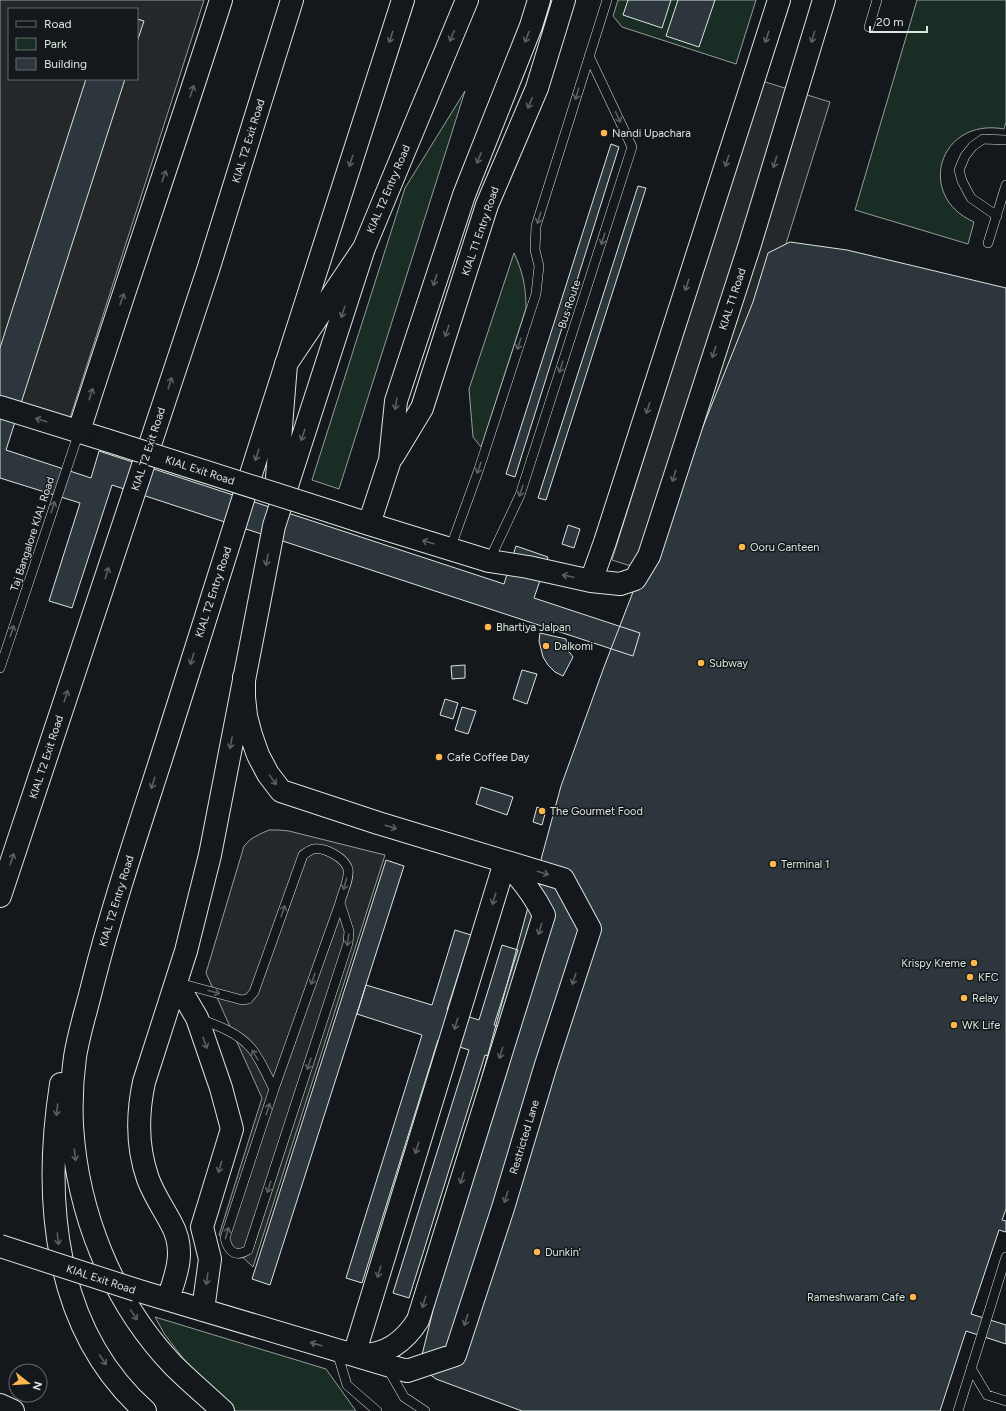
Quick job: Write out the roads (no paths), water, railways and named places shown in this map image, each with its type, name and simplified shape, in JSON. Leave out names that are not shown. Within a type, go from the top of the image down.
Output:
[{"type":"main road","points":[[79,431],[221,0]]},
{"type":"main road","name":"KIAL T2 Exit Road","points":[[0,896],[208,270],[292,0]]},
{"type":"main road","name":"KIAL T2 Entry Road","points":[[224,1411],[173,1364],[152,1339],[132,1312],[115,1283],[101,1253],[81,1189],[75,1156],[72,1122],[72,1088],[75,1055],[104,938],[403,0]]},
{"type":"main road","name":"KIAL T2 Entry Road","points":[[274,526],[286,364],[364,248],[467,0]]},
{"type":"main road","name":"KIAL T1 Entry Road","points":[[369,524],[390,460],[396,401],[464,195],[531,26],[539,0]]},
{"type":"main road","name":"KIAL T1 Entry Road","points":[[390,460],[422,408],[487,205],[537,88],[564,0]]},
{"type":"main road","points":[[369,524],[489,561],[528,567],[590,581],[605,542],[779,0]]},
{"type":"main road","name":"KIAL T1 Road","points":[[590,581],[620,584],[634,579],[649,556],[750,244],[824,0]]},
{"type":"main road","points":[[168,1299],[177,1275],[179,1246],[171,1223],[155,1197],[142,1161],[138,1123],[140,1102],[144,1082],[186,951],[210,855],[274,526],[364,248]]},
{"type":"main road","name":"KIAL Exit Road","points":[[0,407],[369,524]]},
{"type":"main road","points":[[244,677],[246,716],[251,735],[258,755],[268,774],[281,791],[505,862],[518,874],[544,915],[418,1320],[412,1330],[393,1347],[374,1354],[345,1352],[505,862]]},
{"type":"main road","name":"Restricted Lane","points":[[203,1310],[407,1371],[455,1355],[503,1208],[545,1068],[590,929],[563,879],[505,862]]},
{"type":"main road","points":[[104,938],[77,1016],[62,1078],[57,1109],[54,1147],[53,1186],[56,1224],[66,1280],[74,1306],[86,1332],[98,1353],[126,1392],[145,1411]]},
{"type":"main road","points":[[176,982],[197,1018],[221,1088],[232,1129],[202,1227],[210,1259],[203,1310]]},
{"type":"main road","name":"KIAL Exit Road","points":[[0,1246],[203,1310]]},
{"type":"main road","points":[[0,1405],[13,1411]]},
{"type":"lane","points":[[450,549],[479,469],[536,294],[539,266],[535,250],[536,226],[607,0]]},
{"type":"lane","points":[[869,27],[877,0]]},
{"type":"lane","name":"Bus Route","points":[[489,561],[520,495],[632,147],[589,56]]},
{"type":"lane","points":[[997,216],[971,198],[962,181],[959,170],[965,156],[983,139],[1006,140]]},
{"type":"lane","points":[[988,243],[1006,185]]},
{"type":"lane","name":"Taj Bangalore KIAL Road","points":[[0,668],[79,431]]},
{"type":"lane","points":[[176,982],[242,1000],[248,999],[254,992],[303,854],[314,849],[330,852],[342,859],[348,868],[340,903],[274,1089],[225,1238],[228,1248],[234,1253],[243,1254],[248,1250],[348,943],[349,931],[340,903]]},
{"type":"lane","points":[[197,1018],[222,1027],[243,1040],[252,1049],[274,1089]]},
{"type":"lane","points":[[958,1411],[1006,1257]]},
{"type":"lane","points":[[345,1352],[347,1385],[377,1411]]},
{"type":"lane","points":[[386,1364],[404,1398],[424,1411]]},
{"type":"lane","points":[[972,1368],[987,1395],[1006,1401]]},
{"type":"place","name":"Nandi Upachara","points":[[604,133]]},
{"type":"place","name":"Ooru Canteen","points":[[742,547]]},
{"type":"place","name":"Bhartiya Jalpan","points":[[488,627]]},
{"type":"place","name":"Dalkomi","points":[[546,646]]},
{"type":"place","name":"Subway","points":[[701,663]]},
{"type":"place","name":"Cafe Coffee Day","points":[[439,757]]},
{"type":"place","name":"The Gourmet Food","points":[[542,811]]},
{"type":"place","name":"Terminal 1","points":[[773,864]]},
{"type":"place","name":"Krispy Kreme","points":[[974,963]]},
{"type":"place","name":"KFC","points":[[970,977]]},
{"type":"place","name":"Relay","points":[[964,998]]},
{"type":"place","name":"WK Life","points":[[954,1025]]},
{"type":"place","name":"Dunkin'","points":[[537,1252]]},
{"type":"place","name":"Rameshwaram Cafe","points":[[913,1297]]}]
